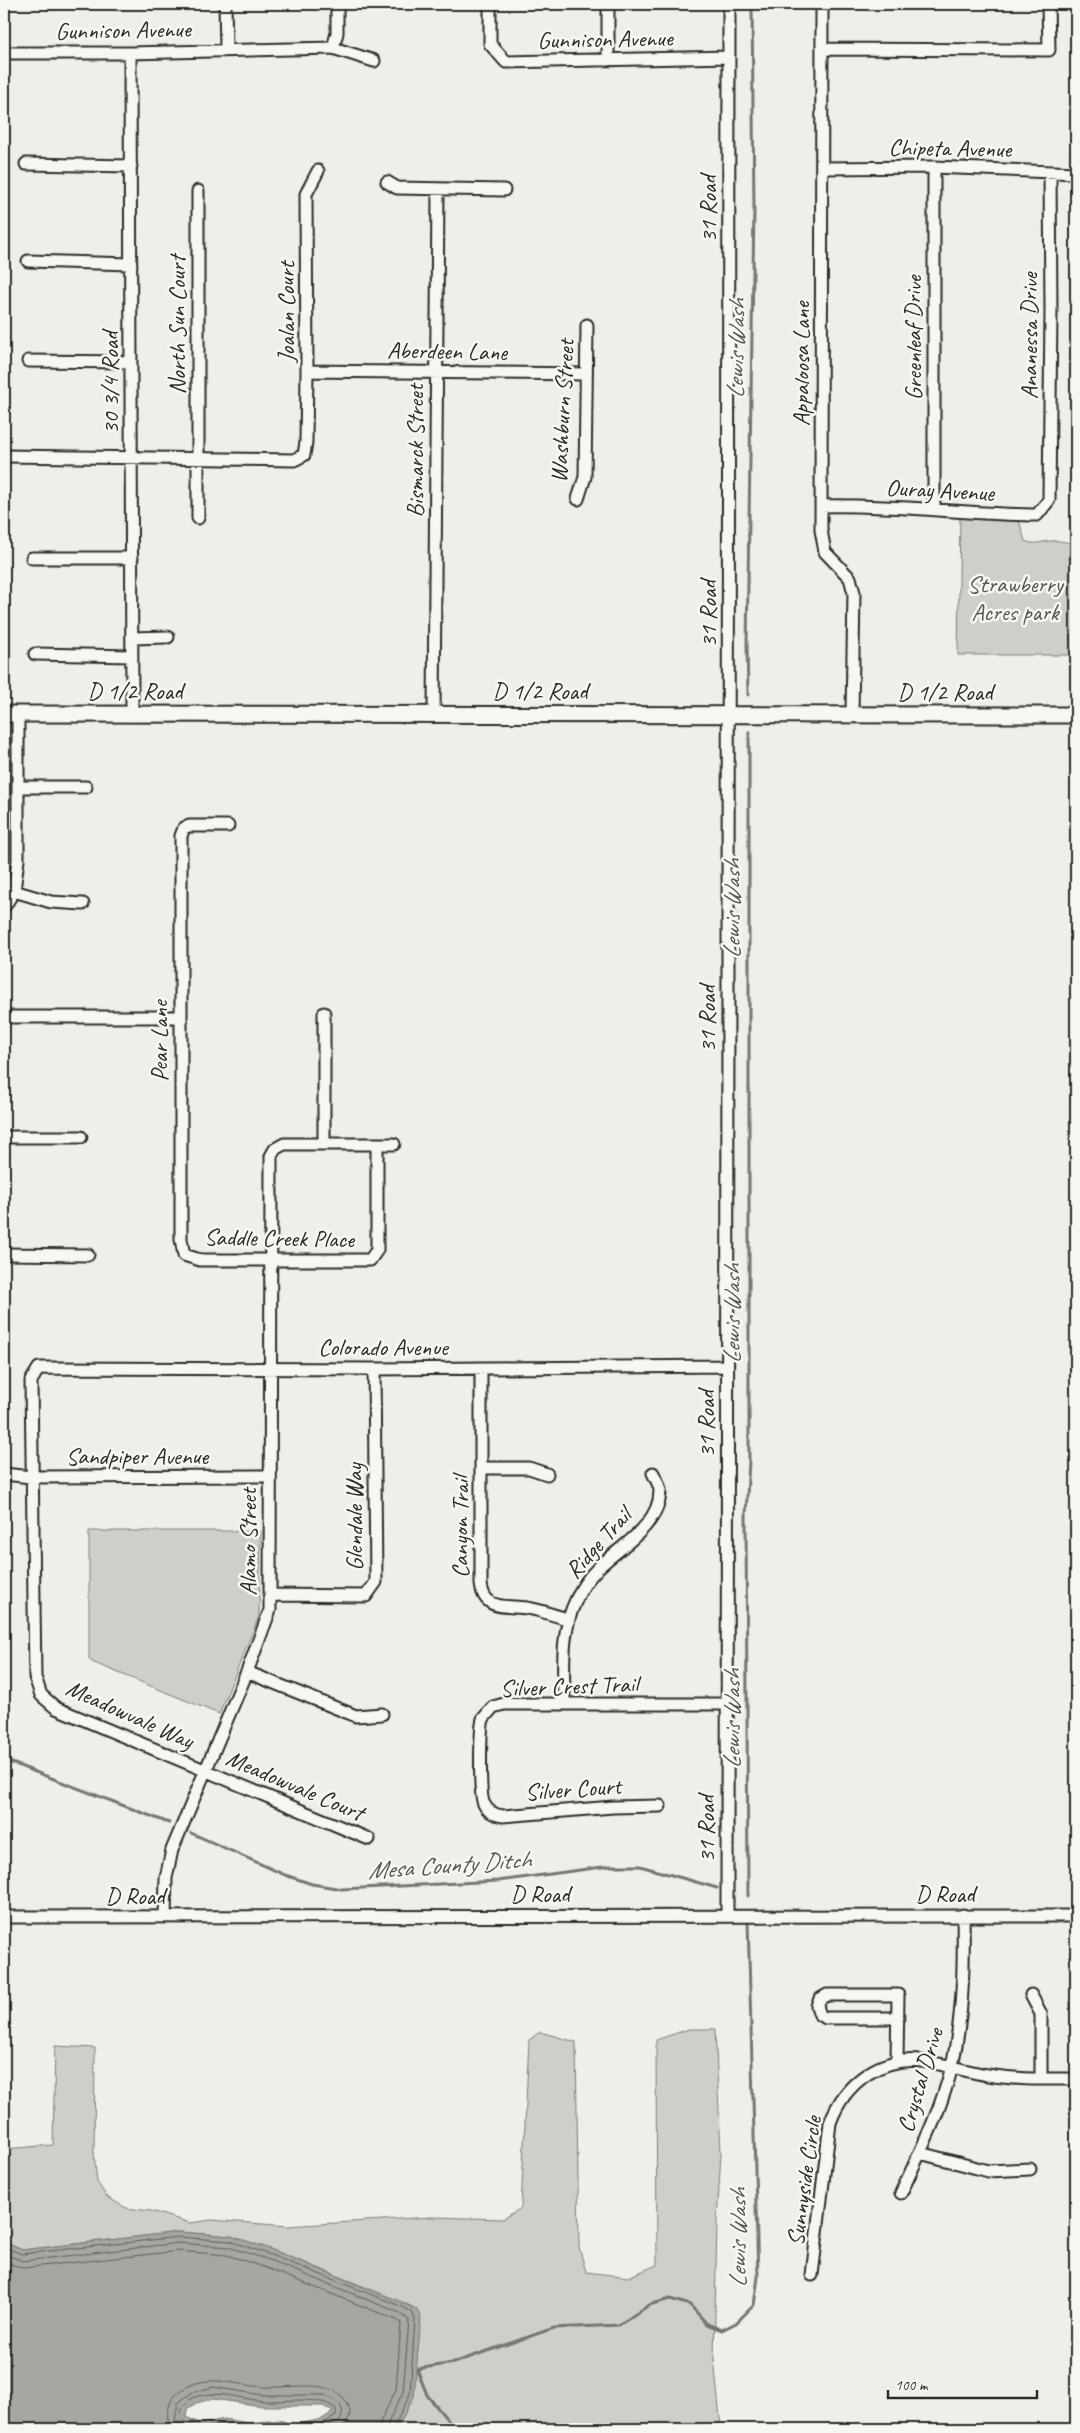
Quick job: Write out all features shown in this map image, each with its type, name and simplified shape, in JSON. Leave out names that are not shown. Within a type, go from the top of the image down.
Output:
[{"type":"main road","name":"D 1/2 Road","points":[[11,714],[1076,715]]},
{"type":"street","points":[[225,4],[226,50]]},
{"type":"street","points":[[333,48],[337,33],[337,4]]},
{"type":"street","name":"Gunnison Avenue","points":[[490,4],[490,44],[506,62],[729,57]]},
{"type":"street","points":[[608,4],[608,60]]},
{"type":"street","name":"31 Road","points":[[727,1915],[729,4]]},
{"type":"street","name":"Appaloosa Lane","points":[[822,4],[821,530],[825,552],[850,578],[854,594],[852,714]]},
{"type":"street","points":[[822,49],[1049,50],[1048,4]]},
{"type":"street","name":"Gunnison Avenue","points":[[4,53],[130,53],[333,48],[374,61]]},
{"type":"street","name":"30 3/4 Road","points":[[130,53],[132,714]]},
{"type":"street","points":[[26,164],[131,166]]},
{"type":"street","name":"Chipeta Avenue","points":[[823,168],[934,167],[1076,173]]},
{"type":"street","name":"Greenleaf Drive","points":[[934,167],[934,509]]},
{"type":"street","name":"Joalan Court","points":[[198,460],[294,460],[304,455],[308,371],[306,194],[318,172]]},
{"type":"street","name":"Ananessa Drive","points":[[1048,500],[1051,311],[1050,172]]},
{"type":"street","points":[[387,182],[397,188],[504,190]]},
{"type":"street","name":"Bismarck Street","points":[[434,714],[438,189]]},
{"type":"street","name":"North Sun Court","points":[[198,191],[198,518]]},
{"type":"street","points":[[28,261],[131,264]]},
{"type":"street","name":"Washburn Street","points":[[578,499],[585,478],[587,325]]},
{"type":"street","points":[[28,361],[131,362]]},
{"type":"street","name":"Aberdeen Lane","points":[[308,371],[586,374]]},
{"type":"street","points":[[4,456],[198,460]]},
{"type":"street","name":"Ouray Avenue","points":[[822,506],[934,509],[994,515],[1037,515],[1048,500]]},
{"type":"street","points":[[32,558],[132,558]]},
{"type":"street","points":[[132,638],[168,637]]},
{"type":"street","points":[[35,654],[132,656]]},
{"type":"street","points":[[4,907],[14,891],[18,860],[18,787],[11,714]]},
{"type":"street","points":[[18,787],[86,786]]},
{"type":"street","name":"Pear Lane","points":[[184,1255],[181,1239],[181,836],[184,828],[228,826]]},
{"type":"street","points":[[14,891],[51,902],[83,904]]},
{"type":"street","points":[[324,1013],[324,1144],[394,1144]]},
{"type":"street","points":[[4,1017],[180,1017]]},
{"type":"street","points":[[4,1137],[81,1137]]},
{"type":"street","name":"Alamo Street","points":[[165,1917],[168,1864],[268,1618],[270,1595],[271,1160],[275,1149],[284,1144],[324,1144]]},
{"type":"street","name":"Saddle Creek Place","points":[[184,1255],[200,1260],[366,1261],[373,1257],[377,1250],[377,1144]]},
{"type":"street","points":[[4,1254],[88,1255]]},
{"type":"street","name":"Colorado Avenue","points":[[39,1368],[374,1369],[727,1366]]},
{"type":"street","name":"Meadowvale Way","points":[[39,1368],[31,1381],[31,1477],[35,1677],[40,1695],[56,1708],[205,1770]]},
{"type":"street","name":"Canyon Trail","points":[[481,1368],[481,1584],[486,1599],[498,1607],[526,1608],[568,1619]]},
{"type":"street","name":"Glendale Way","points":[[270,1595],[366,1596],[376,1582],[374,1369]]},
{"type":"street","points":[[482,1468],[529,1468],[547,1474]]},
{"type":"street","name":"Ridge Trail","points":[[564,1704],[564,1646],[568,1619],[577,1597],[590,1576],[630,1543],[651,1516],[661,1489],[653,1473]]},
{"type":"street","name":"Sandpiper Avenue","points":[[4,1474],[31,1477],[270,1476]]},
{"type":"street","points":[[247,1672],[356,1716],[382,1714]]},
{"type":"street","name":"Silver Crest Trail","points":[[490,1812],[481,1796],[481,1724],[485,1714],[498,1705],[727,1704]]},
{"type":"street","name":"Meadowvale Court","points":[[205,1770],[369,1839]]},
{"type":"street","name":"Silver Court","points":[[490,1812],[503,1816],[612,1807],[660,1806]]},
{"type":"street","name":"Crystal Drive","points":[[901,2193],[939,2106],[951,2068],[959,2025],[964,1961],[963,1915]]},
{"type":"street","name":"D Road","points":[[4,1917],[1076,1916]]},
{"type":"street","points":[[897,2061],[898,2018],[898,1995],[826,1995],[820,1998],[817,2006],[820,2015],[826,2018],[898,2018]]},
{"type":"street","points":[[1032,1995],[1041,2014],[1041,2079]]},
{"type":"street","name":"Sunnyside Circle","points":[[812,2275],[827,2133],[833,2113],[844,2095],[858,2079],[877,2068],[897,2061],[923,2062],[989,2075],[1041,2079],[1076,2079]]},
{"type":"street","points":[[920,2152],[988,2170],[1030,2169]]},
{"type":"green space","name":"Strawberry Acres park","points":[[960,515],[1019,520],[1025,541],[1029,542],[1061,541],[1076,544],[1076,655],[958,655]]},
{"type":"green space","points":[[89,1531],[261,1531],[259,1616],[219,1714],[92,1662],[89,1659]]},
{"type":"green space","points":[[689,2029],[715,2029],[721,2152],[717,2222],[714,2359],[721,2429],[397,2429],[414,2396],[416,2309],[405,2303],[273,2250],[231,2236],[179,2232],[22,2250],[4,2242],[4,2149],[53,2145],[55,2046],[95,2048],[94,2153],[97,2182],[107,2197],[126,2208],[151,2211],[190,2223],[211,2220],[287,2226],[431,2217],[503,2219],[521,2208],[529,2040],[540,2032],[576,2042],[579,2247],[586,2272],[628,2277],[657,2265],[656,2040]]},
{"type":"water","points":[[179,2232],[231,2236],[273,2250],[416,2309],[421,2317],[414,2396],[397,2429],[4,2429],[4,2242],[22,2250]],"holes":[[[213,2399],[262,2406],[323,2406],[333,2412],[322,2419],[294,2425],[280,2420],[248,2423],[224,2419],[201,2424],[186,2417],[187,2409],[196,2403]]]},
{"type":"waterway","name":"Lewis Wash","points":[[748,695],[747,644],[754,209],[752,4]]},
{"type":"waterway","name":"Lewis Wash","points":[[748,1896],[746,1514],[749,1461],[749,732]]},
{"type":"waterway","name":"Mesa County Ditch","points":[[4,1760],[169,1823]]},
{"type":"waterway","name":"Mesa County Ditch","points":[[191,1833],[285,1875],[312,1884],[342,1889],[498,1881],[610,1866],[640,1866],[717,1888]]},
{"type":"waterway","name":"Lewis Wash","points":[[417,2369],[453,2363],[554,2328],[619,2325],[649,2305],[670,2299],[690,2305],[707,2324],[722,2330],[736,2323],[754,2305],[758,2277],[748,1921]]},
{"type":"waterway","points":[[417,2369],[427,2395],[455,2429]]}]
